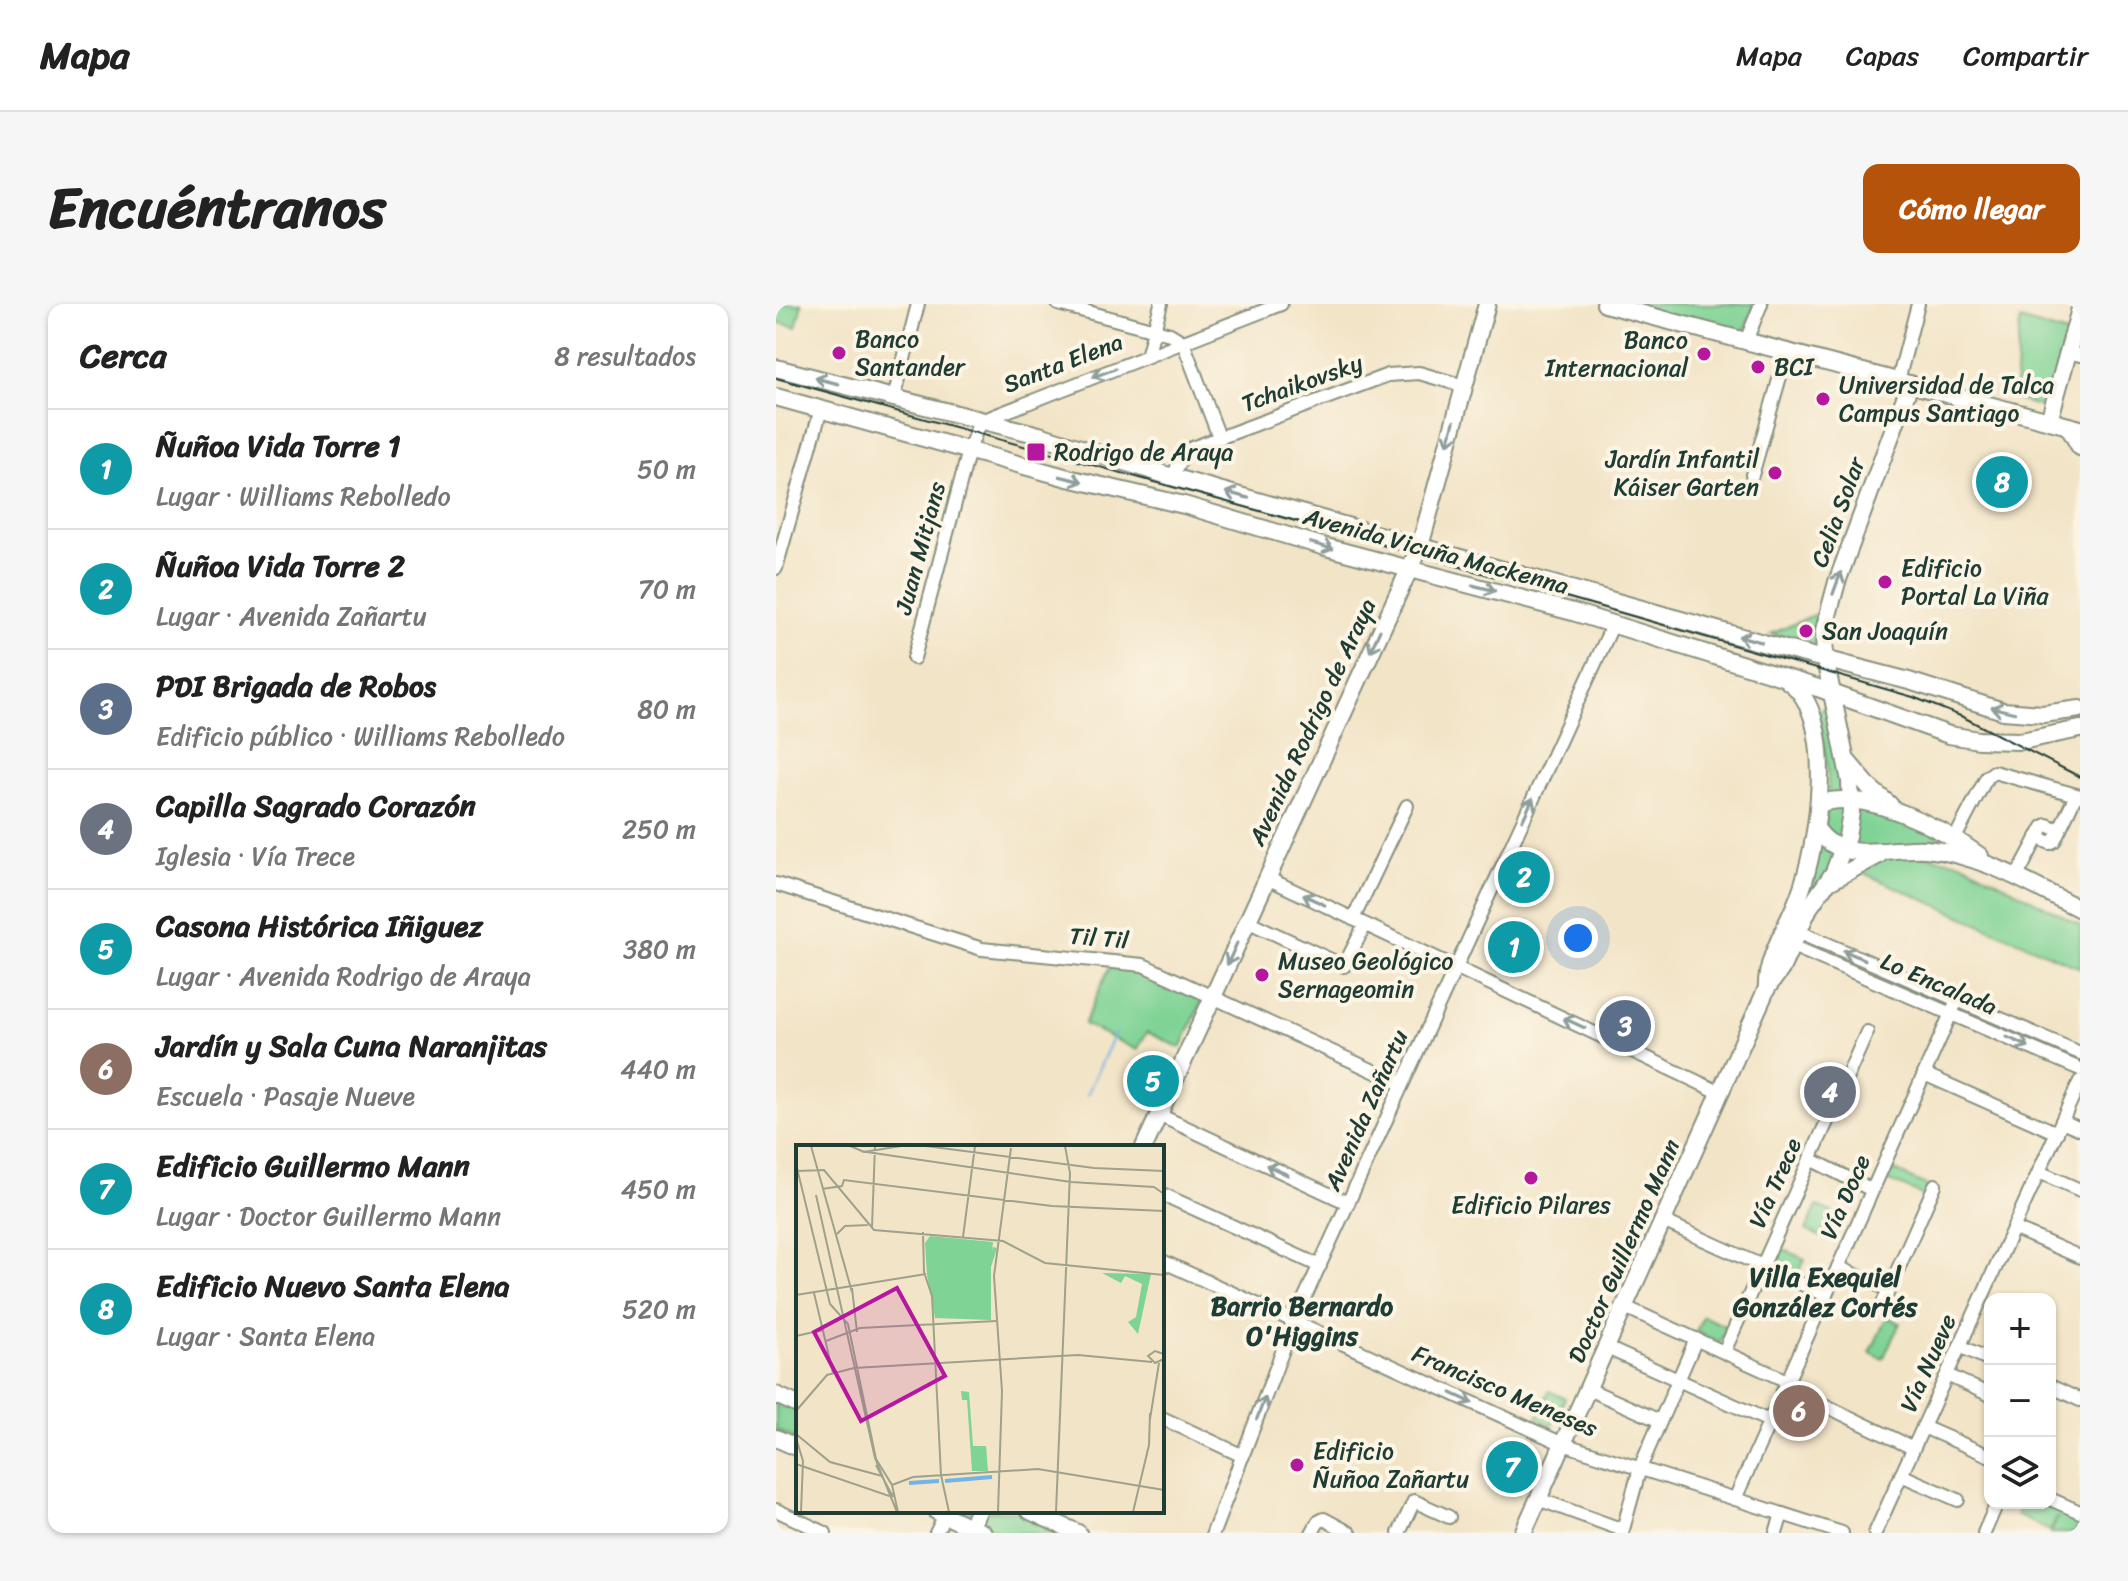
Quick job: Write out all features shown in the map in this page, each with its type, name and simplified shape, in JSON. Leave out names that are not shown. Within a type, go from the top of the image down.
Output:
[{"type":"main road","name":"Avenida Rodrigo de Araya","points":[[1145,1145],[1420,546],[1487,304]]},
{"type":"main road","points":[[1605,304],[1931,389],[1957,391],[2076,427],[2080,447]]},
{"type":"main road","points":[[2050,419],[2074,354],[2080,309]]},
{"type":"main road","name":"Avenida Vicuña Mackenna","points":[[776,368],[1054,439],[1172,477],[1909,681],[2003,711],[2043,714],[2080,709]]},
{"type":"main road","name":"Celia Solar","points":[[1825,659],[1824,630],[1830,605],[1904,382]]},
{"type":"main road","name":"Avenida Vicuña Mackenna","points":[[776,397],[1068,478],[1195,508],[1408,570],[1613,624],[1832,693],[1933,731],[1979,740],[2035,739],[2080,729]]},
{"type":"main road","points":[[869,422],[887,411],[894,398]]},
{"type":"main road","name":"Doctor Guillermo Mann","points":[[1789,936],[1838,864],[1844,848],[1852,800],[1825,659]]},
{"type":"main road","name":"Doctor Guillermo Mann","points":[[1523,1533],[1767,988],[1778,975],[1804,882],[1819,804],[1819,762],[1811,711],[1803,693],[1783,677]]},
{"type":"main road","points":[[1840,731],[1854,713],[1872,707]]},
{"type":"main road","points":[[1846,759],[1870,788],[1898,811],[1954,840],[1988,864],[2080,909]]},
{"type":"main road","points":[[1819,804],[1831,800],[1852,800],[1898,811]]},
{"type":"main road","points":[[1816,828],[1824,838],[1863,853],[1926,849],[1988,864]]},
{"type":"main road","points":[[1825,885],[1885,852]]},
{"type":"main road","points":[[776,1395],[796,1404]]},
{"type":"main road","points":[[776,1438],[796,1447]]},
{"type":"main road","points":[[944,1513],[974,1531]]},
{"type":"main road","points":[[1034,1513],[1078,1533]]},
{"type":"street","points":[[894,398],[918,304]]},
{"type":"street","points":[[1058,304],[1174,336],[1183,342],[1219,437]]},
{"type":"street","points":[[1147,356],[1161,304]]},
{"type":"street","name":"Santa Elena","points":[[969,450],[984,420],[1281,304]]},
{"type":"street","points":[[1746,341],[1761,304]]},
{"type":"street","name":"Celia Solar","points":[[1904,382],[1918,304]]},
{"type":"street","points":[[1752,475],[1787,352]]},
{"type":"street","name":"Tchaikovsky","points":[[1172,477],[1184,455],[1192,448],[1388,375],[1419,373],[1464,386]]},
{"type":"street","points":[[776,568],[821,409]]},
{"type":"street","name":"Juan Mitjans","points":[[914,658],[969,450]]},
{"type":"street","name":"Avenida Zañartu","points":[[1213,1533],[1294,1321],[1613,624]]},
{"type":"street","points":[[1954,840],[1985,780],[1992,773],[1999,772],[2078,796],[2059,830],[2045,825],[2016,878]]},
{"type":"street","points":[[1247,921],[1344,966],[1407,806]]},
{"type":"street","points":[[1267,878],[1721,1093]]},
{"type":"street","name":"Til Til","points":[[776,884],[982,949],[1143,965],[1402,1084]]},
{"type":"street","name":"Lo Encalada","points":[[1789,936],[1957,1000],[2080,1053]]},
{"type":"street","name":"Lo Encalada","points":[[1789,936],[2080,1069]]},
{"type":"street","name":"Vía Doce","points":[[1735,1499],[1957,1000]]},
{"type":"street","name":"Vía Trece","points":[[1724,1352],[1867,1032]]},
{"type":"street","points":[[1924,1074],[2059,1127],[2080,1129]]},
{"type":"street","name":"Vía Nueve","points":[[1875,1533],[2080,1081]]},
{"type":"street","points":[[1159,1115],[1348,1203]]},
{"type":"street","points":[[1810,1159],[1872,1190]]},
{"type":"street","points":[[2039,1172],[2080,1190]]},
{"type":"street","points":[[1880,1310],[1935,1185]]},
{"type":"street","points":[[1164,1195],[1320,1266]]},
{"type":"street","points":[[1663,1221],[1826,1295]]},
{"type":"street","points":[[2013,1228],[2080,1257]]},
{"type":"street","name":"Francisco Meneses","points":[[1164,1262],[1563,1444],[1842,1533]]},
{"type":"street","points":[[1838,1267],[1889,1290]]},
{"type":"street","points":[[1625,1307],[1724,1352],[1913,1448]]},
{"type":"street","points":[[1538,1499],[1622,1532],[1640,1468],[1696,1339]]},
{"type":"street","points":[[1960,1346],[1984,1357]]},
{"type":"street","points":[[1607,1348],[1801,1430]]},
{"type":"street","points":[[1947,1375],[1984,1392]]},
{"type":"street","points":[[1588,1389],[1660,1421]]},
{"type":"street","points":[[2056,1389],[2080,1400]]},
{"type":"street","points":[[1164,1419],[1243,1456]]},
{"type":"street","points":[[1923,1427],[1984,1453]]},
{"type":"street","points":[[1901,1475],[1958,1500]]},
{"type":"street","points":[[2056,1502],[2077,1511],[2080,1496]]},
{"type":"street","points":[[1399,1533],[1414,1501],[1449,1517]]},
{"type":"street","points":[[1984,1533],[1994,1509]]},
{"type":"street","points":[[776,1510],[798,1527],[825,1533]]},
{"type":"street","points":[[936,1533],[942,1513]]},
{"type":"street","points":[[1776,1533],[1782,1514]]},
{"type":"street","points":[[1312,1533],[1318,1522],[1324,1519],[1350,1533]]},
{"type":"green space","points":[[776,304],[802,304],[796,327],[776,322]]},
{"type":"green space","points":[[1627,304],[1754,304],[1743,335]]},
{"type":"green space","points":[[2020,320],[2067,334],[2045,408],[2014,399]]},
{"type":"green space","points":[[1814,615],[1819,616],[1816,644],[1771,634]]},
{"type":"green space","points":[[1826,706],[1857,780],[1957,849],[1850,858],[1837,868],[1807,903],[1828,799],[1818,711]]},
{"type":"green space","points":[[1906,853],[1961,862],[2080,925],[2080,968],[1854,869],[1872,860]]},
{"type":"green space","points":[[1110,966],[1153,977],[1202,1001],[1181,1048],[1147,1032],[1137,1050],[1084,1024]]},
{"type":"green space","points":[[1893,1170],[1926,1185],[1924,1196],[1885,1179]]},
{"type":"green space","points":[[1817,1206],[1832,1212],[1821,1237],[1806,1230]]},
{"type":"green space","points":[[1777,1247],[1805,1259],[1798,1274],[1771,1262]]},
{"type":"green space","points":[[1703,1316],[1727,1327],[1720,1343],[1696,1332]]},
{"type":"green space","points":[[1887,1317],[1900,1323],[1883,1359],[1870,1353]]},
{"type":"green space","points":[[1549,1391],[1565,1398],[1552,1426],[1537,1418]]},
{"type":"green space","points":[[776,1399],[796,1408],[796,1439],[776,1430]]},
{"type":"green space","points":[[2019,1509],[2056,1509],[2080,1518],[2075,1533],[2051,1533],[2058,1517],[2050,1531],[2016,1515]]},
{"type":"green space","points":[[956,1513],[1027,1513],[1072,1533],[1001,1533]]},
{"type":"waterway","points":[[1087,1095],[1115,1033]]},
{"type":"railway","points":[[776,378],[1438,560],[1913,697],[1963,717],[2080,777]]},
{"type":"place","name":"Banco Santander","points":[[839,353]]},
{"type":"place","name":"Banco Internacional","points":[[1704,354]]},
{"type":"place","name":"BCI","points":[[1758,367]]},
{"type":"place","name":"Universidad de Talca Campus Santiago","points":[[1823,399]]},
{"type":"place","name":"Rodrigo de Araya","points":[[1036,452]]},
{"type":"place","name":"Jardín Infantil Káiser Garten","points":[[1775,473]]},
{"type":"place","name":"Edificio Nuevo Santa Elena","points":[[2002,482]]},
{"type":"place","name":"Edificio Portal La Viña","points":[[1885,582]]},
{"type":"place","name":"San Joaquín","points":[[1806,631]]},
{"type":"place","name":"Ñuñoa Vida Torre 2","points":[[1524,877]]},
{"type":"place","name":"Ñuñoa Vida Torre 1","points":[[1514,947]]},
{"type":"place","name":"Museo Geológico Sernageomin","points":[[1262,975]]},
{"type":"place","name":"PDI Brigada de Robos","points":[[1625,1026]]},
{"type":"place","name":"Casona Histórica Iñiguez","points":[[1153,1081]]},
{"type":"place","name":"Capilla Sagrado Corazón","points":[[1830,1092]]},
{"type":"place","name":"Edificio Pilares","points":[[1531,1178]]},
{"type":"place","name":"Jardín y Sala Cuna Naranjitas","points":[[1799,1411]]},
{"type":"place","name":"Edificio Ñuñoa Zañartu","points":[[1297,1465]]},
{"type":"place","name":"Edificio Guillermo Mann","points":[[1512,1467]]},
{"type":"district","name":"Villa Exequiel González Cortés","points":[[1825,1292]]},
{"type":"district","name":"Barrio Bernardo O'Higgins","points":[[1302,1321]]}]
